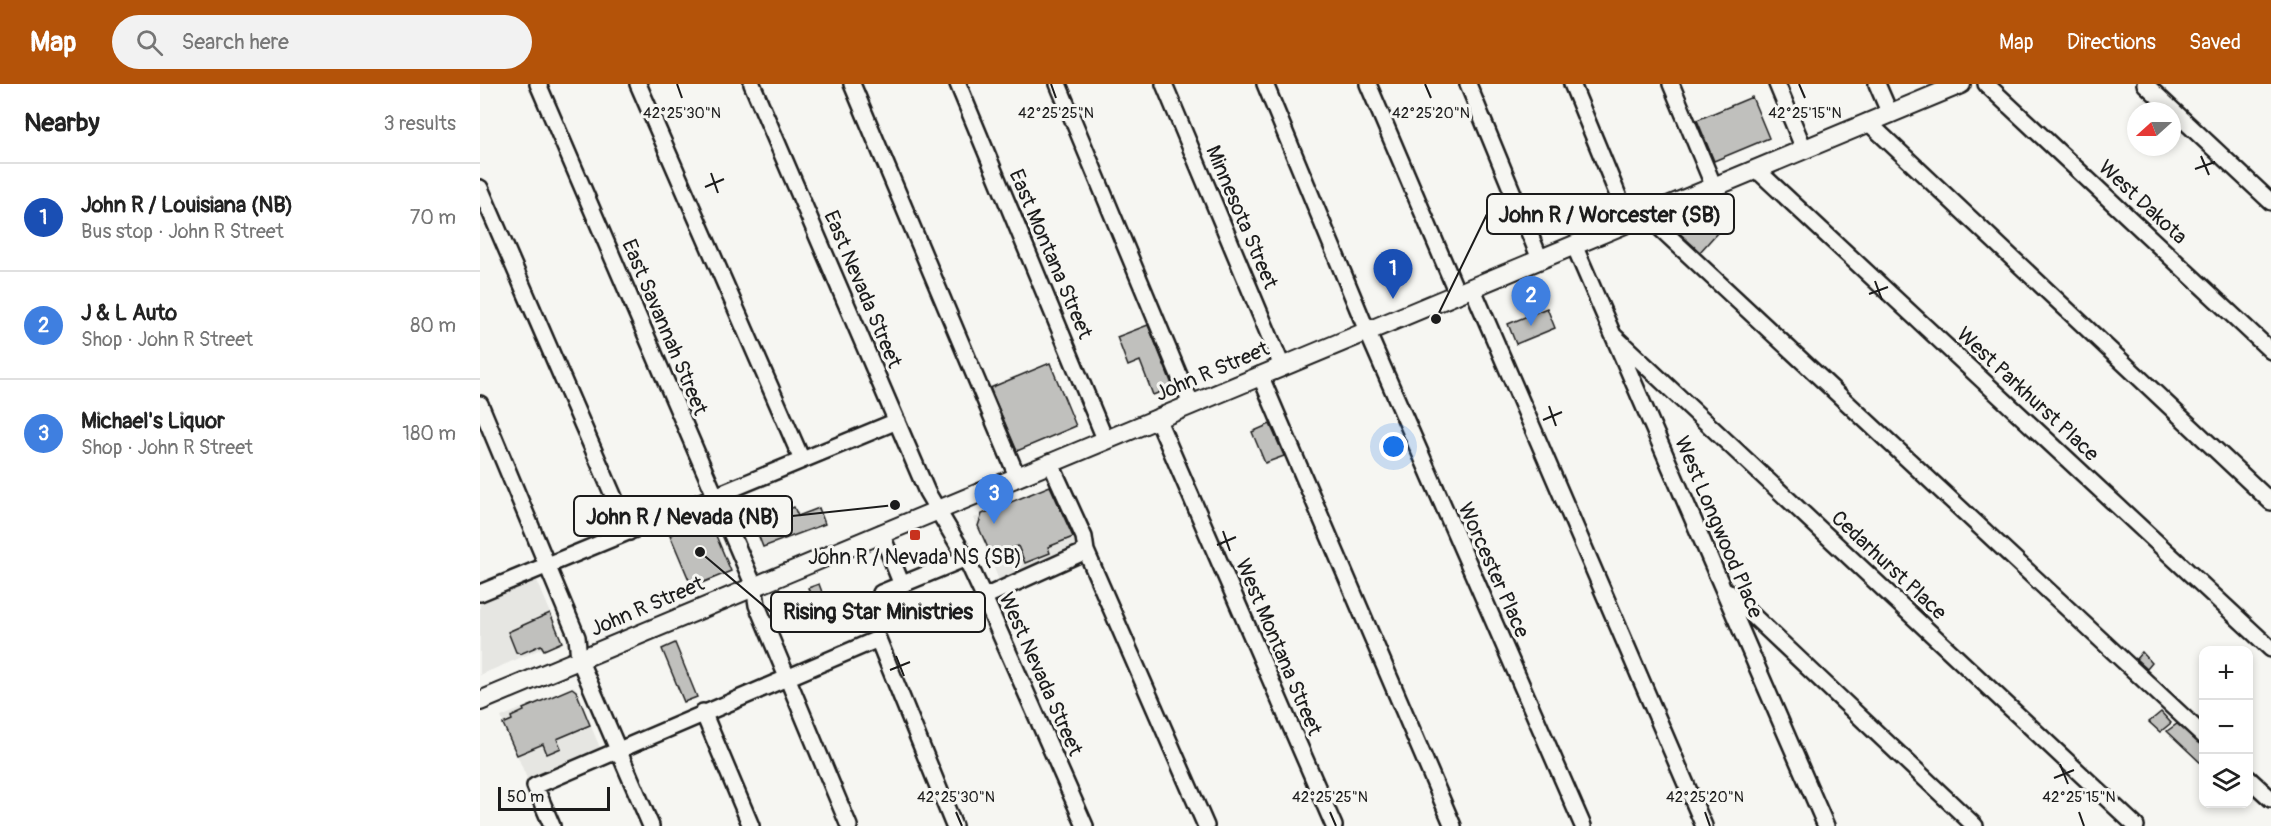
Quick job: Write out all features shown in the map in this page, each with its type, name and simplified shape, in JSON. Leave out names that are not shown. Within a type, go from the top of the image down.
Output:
[{"type":"main road","name":"John R Street","points":[[480,701],[1961,84]]},
{"type":"street","name":"East Savannah Street","points":[[538,84],[754,586],[757,605],[849,826]]},
{"type":"street","points":[[638,84],[802,460]]},
{"type":"street","name":"East Nevada Street","points":[[752,84],[937,510]]},
{"type":"street","points":[[852,84],[1017,476]]},
{"type":"street","name":"East Montana Street","points":[[958,84],[1105,439]]},
{"type":"street","points":[[1058,84],[1191,404]]},
{"type":"street","name":"Minnesota Street","points":[[1164,84],[1282,366]]},
{"type":"street","name":"Worcester Place","points":[[1265,84],[1367,331],[1583,826]]},
{"type":"street","points":[[1368,84],[1464,290],[1704,826]]},
{"type":"street","points":[[1468,84],[1540,259]]},
{"type":"street","points":[[1572,84],[1638,218],[2199,731]]},
{"type":"street","points":[[1671,84],[1714,187]]},
{"type":"street","points":[[1777,84],[1804,149]]},
{"type":"street","points":[[1878,84],[1890,114]]},
{"type":"street","name":"West Dakota","points":[[1986,84],[2271,351]]},
{"type":"street","points":[[2145,84],[2271,202]]},
{"type":"street","points":[[1868,122],[2271,502]]},
{"type":"street","name":"West Parkhurst Place","points":[[1756,169],[2271,649]]},
{"type":"street","points":[[480,188],[629,532]]},
{"type":"street","name":"West Longwood Place","points":[[1574,245],[1826,826]]},
{"type":"street","name":"Cedarhurst Place","points":[[1613,335],[2136,826]]},
{"type":"street","points":[[1260,375],[1453,826]]},
{"type":"street","points":[[480,404],[577,637],[579,659],[651,826]]},
{"type":"street","name":"West Montana Street","points":[[1157,418],[1334,826]]},
{"type":"street","points":[[480,593],[897,421]]},
{"type":"street","points":[[1050,462],[1084,537],[1086,551],[1206,826]]},
{"type":"street","name":"West Nevada Street","points":[[937,510],[966,558],[1084,826]]},
{"type":"street","points":[[881,533],[902,585]]},
{"type":"street","points":[[984,597],[1086,551]]},
{"type":"street","points":[[881,593],[966,558]]},
{"type":"street","points":[[1722,586],[1975,826]]},
{"type":"street","points":[[552,826],[535,786],[703,712],[878,639],[954,826]]},
{"type":"street","points":[[703,712],[751,826]]},
{"type":"street","points":[[2253,783],[2271,799]]},
{"type":"shaded area","points":[[1057,485],[1083,549],[1000,583],[974,518]]},
{"type":"shaded area","points":[[536,578],[562,640],[480,675],[480,601]]},
{"type":"shaded area","points":[[574,686],[601,750],[528,781],[501,717]]},
{"type":"building","points":[[1752,97],[1769,138],[1714,161],[1697,120]]},
{"type":"building","points":[[1699,217],[1717,233],[1700,252],[1674,228]]},
{"type":"building","points":[[1547,308],[1555,328],[1516,344],[1508,324]]},
{"type":"building","points":[[1148,325],[1173,387],[1153,395],[1140,361],[1128,366],[1117,337]]},
{"type":"building","points":[[1050,363],[1076,426],[1017,451],[990,388]]},
{"type":"building","points":[[1270,424],[1284,456],[1265,463],[1252,432]]},
{"type":"building","points":[[1050,486],[1073,537],[1048,547],[1050,553],[1025,563],[1018,546],[992,557],[978,526],[982,514]]},
{"type":"building","points":[[794,507],[798,516],[819,508],[825,524],[763,547],[754,524]]},
{"type":"building","points":[[706,520],[708,525],[711,524],[731,571],[692,587],[670,535]]},
{"type":"building","points":[[819,584],[829,611],[818,616],[808,588]]},
{"type":"building","points":[[550,613],[562,642],[544,650],[541,645],[520,654],[516,652],[508,632]]},
{"type":"building","points":[[675,643],[697,697],[684,702],[662,649]]},
{"type":"building","points":[[2142,652],[2152,663],[2147,669],[2136,659]]},
{"type":"building","points":[[572,688],[576,691],[590,725],[557,739],[561,748],[547,754],[543,744],[517,755],[503,724],[524,711],[523,709]]},
{"type":"building","points":[[2161,712],[2171,723],[2160,732],[2149,722]]},
{"type":"building","points":[[2177,724],[2199,742],[2199,761],[2167,731]]},
{"type":"place","name":"John R / Louisiana (NB)","points":[[1393,299]]},
{"type":"place","name":"John R / Worcester (SB)","points":[[1436,319]]},
{"type":"place","name":"J & L Auto","points":[[1531,326]]},
{"type":"place","name":"John R / Nevada (NB)","points":[[895,505]]},
{"type":"place","name":"Michael's Liquor","points":[[994,524]]},
{"type":"place","name":"John R / Nevada NS (SB)","points":[[915,535]]},
{"type":"place","name":"Rising Star Ministries","points":[[700,552]]}]
